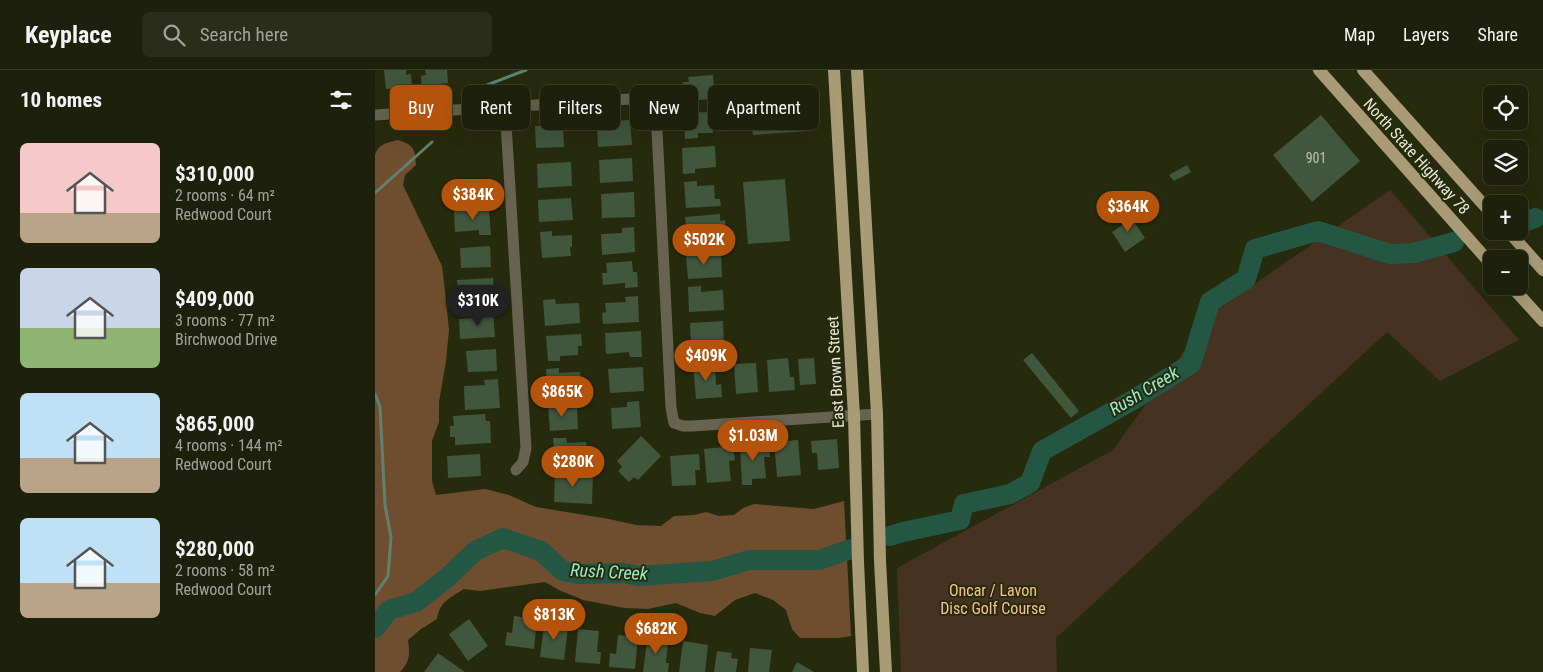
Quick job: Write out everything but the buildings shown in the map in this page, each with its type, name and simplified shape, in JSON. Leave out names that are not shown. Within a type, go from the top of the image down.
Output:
[{"type":"main road","name":"East Brown Street","points":[[834,70],[854,416],[857,562],[863,672]]},
{"type":"main road","points":[[857,70],[877,414],[880,561],[886,672]]},
{"type":"main road","name":"North State Highway 78","points":[[1319,70],[1483,255]]},
{"type":"main road","name":"North State Highway 78","points":[[1363,70],[1483,204]]},
{"type":"main road","points":[[1516,240],[1543,270]]},
{"type":"main road","points":[[845,254],[868,252]]},
{"type":"main road","points":[[1519,295],[1543,321]]},
{"type":"street","points":[[530,105],[647,98],[655,104],[671,414],[675,423],[683,426],[692,426],[877,414]]},
{"type":"street","points":[[375,115],[462,110]]},
{"type":"street","points":[[506,130],[526,448],[523,462],[516,470]]},
{"type":"green space","name":"Oncar / Lavon Disc Golf Course","points":[[1390,190],[1519,340],[1440,381],[1387,332],[1056,638],[1057,672],[901,672],[897,568],[1113,450],[1210,315]]},
{"type":"shaded area","points":[[398,140],[413,148],[414,151],[416,165],[405,175],[403,185],[442,266],[446,300],[449,330],[446,361],[439,402],[439,422],[432,441],[432,481],[436,495],[485,489],[509,495],[536,507],[636,525],[661,526],[674,516],[706,512],[719,516],[734,515],[743,508],[754,504],[814,509],[844,501],[851,636],[839,638],[800,638],[792,629],[786,610],[773,600],[755,593],[735,600],[715,616],[700,613],[676,603],[648,609],[625,608],[583,600],[545,582],[480,591],[464,589],[443,604],[437,619],[408,640],[409,657],[406,665],[400,672],[375,672],[375,155],[381,146]]},
{"type":"waterway","points":[[487,85],[526,70]]},
{"type":"waterway","points":[[375,193],[432,142]]},
{"type":"waterway","name":"Rush Creek","points":[[1528,221],[1535,218]]},
{"type":"waterway","name":"Rush Creek","points":[[890,536],[960,520],[964,504],[1010,494],[1030,483],[1042,451],[1133,400],[1191,364],[1210,302],[1246,279],[1255,249],[1318,231],[1390,254],[1414,253],[1454,242]]},
{"type":"waterway","points":[[375,394],[380,407],[385,505],[391,537],[388,576],[375,595]]},
{"type":"waterway","name":"Rush Creek","points":[[375,628],[389,610],[416,602],[448,577],[475,551],[503,538],[541,551],[563,571],[579,574],[623,573],[639,576],[712,571],[749,560],[819,560],[851,549]]}]
